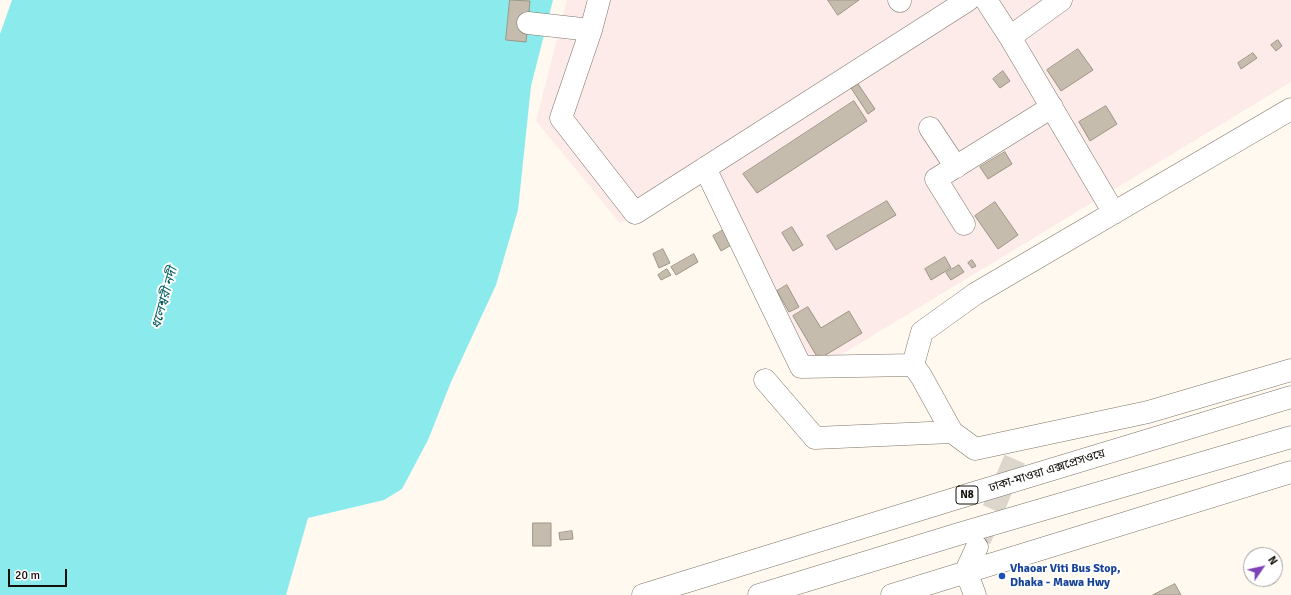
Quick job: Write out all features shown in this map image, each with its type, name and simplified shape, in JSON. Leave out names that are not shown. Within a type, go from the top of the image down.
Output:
[{"type":"main road","points":[[599,0],[591,30],[561,118],[635,213],[968,0]]},
{"type":"main road","points":[[986,0],[1010,37],[1114,213]]},
{"type":"main road","points":[[1010,37],[1061,0]]},
{"type":"main road","points":[[528,23],[591,30]]},
{"type":"main road","points":[[964,224],[936,179],[1052,107]]},
{"type":"main road","points":[[913,365],[922,332],[975,294],[1291,109]]},
{"type":"main road","points":[[930,128],[956,166]]},
{"type":"main road","points":[[705,168],[801,367],[913,365]]},
{"type":"main road","points":[[913,365],[921,376],[952,432],[975,449],[1020,447],[1148,412],[1291,370]]},
{"type":"main road","points":[[765,380],[815,438],[952,432]]},
{"type":"main road","name":"ঢাকা-মাওয়া এক্সপ্রেসওয়ে","points":[[643,595],[946,501],[1291,397]]},
{"type":"main road","points":[[759,595],[970,530],[1291,436]]},
{"type":"main road","points":[[892,595],[1291,472]]},
{"type":"main road","points":[[975,595],[966,571],[977,547]]},
{"type":"shaded area","points":[[567,0],[1291,0],[1291,82],[814,371],[711,182],[620,223],[536,121]]},
{"type":"water","name":"ধলেশ্বরী নদী","points":[[12,0],[553,0],[531,86],[518,210],[496,285],[451,382],[428,440],[402,489],[384,500],[308,518],[286,595],[0,595],[0,34]]},
{"type":"building","points":[[510,0],[530,1],[526,42],[506,40]]},
{"type":"building","points":[[828,0],[859,0],[838,15]]},
{"type":"building","points":[[1278,40],[1282,46],[1276,51],[1271,45]]},
{"type":"building","points":[[1078,49],[1093,70],[1061,91],[1047,70]]},
{"type":"building","points":[[1253,53],[1257,58],[1241,69],[1238,63]]},
{"type":"building","points":[[1003,71],[1010,81],[1000,88],[993,79]]},
{"type":"building","points":[[858,84],[875,109],[868,114],[851,88]]},
{"type":"building","points":[[854,101],[867,121],[757,193],[743,174]]},
{"type":"building","points":[[1106,106],[1117,124],[1090,141],[1079,122]]},
{"type":"building","points":[[1005,152],[1012,164],[988,179],[980,167]]},
{"type":"building","points":[[887,201],[896,215],[836,250],[827,236]]},
{"type":"building","points":[[995,202],[1018,235],[998,249],[975,216]]},
{"type":"building","points":[[792,227],[803,245],[793,251],[782,233]]},
{"type":"building","points":[[725,229],[733,244],[721,251],[713,236]]},
{"type":"building","points":[[663,249],[670,263],[659,268],[653,254]]},
{"type":"building","points":[[694,254],[698,262],[676,275],[671,267]]},
{"type":"building","points":[[945,257],[951,268],[931,280],[925,269]]},
{"type":"building","points":[[972,260],[976,266],[972,268],[968,263]]},
{"type":"building","points":[[959,265],[964,272],[951,280],[946,273]]},
{"type":"building","points":[[667,269],[671,275],[661,280],[658,275]]},
{"type":"building","points":[[787,285],[799,307],[789,312],[777,291]]},
{"type":"building","points":[[808,307],[821,328],[849,311],[862,333],[824,356],[816,355],[793,316]]},
{"type":"building","points":[[533,523],[551,523],[551,546],[533,546]]},
{"type":"building","points":[[572,531],[573,539],[560,540],[559,533]]},
{"type":"building","points":[[1175,584],[1181,595],[1153,595]]},
{"type":"tunnel","points":[[980,540],[1016,456]]},
{"type":"place","name":"Vhaoar Viti Bus Stop, Dhaka - Mawa Hwy","points":[[1002,576]]}]
